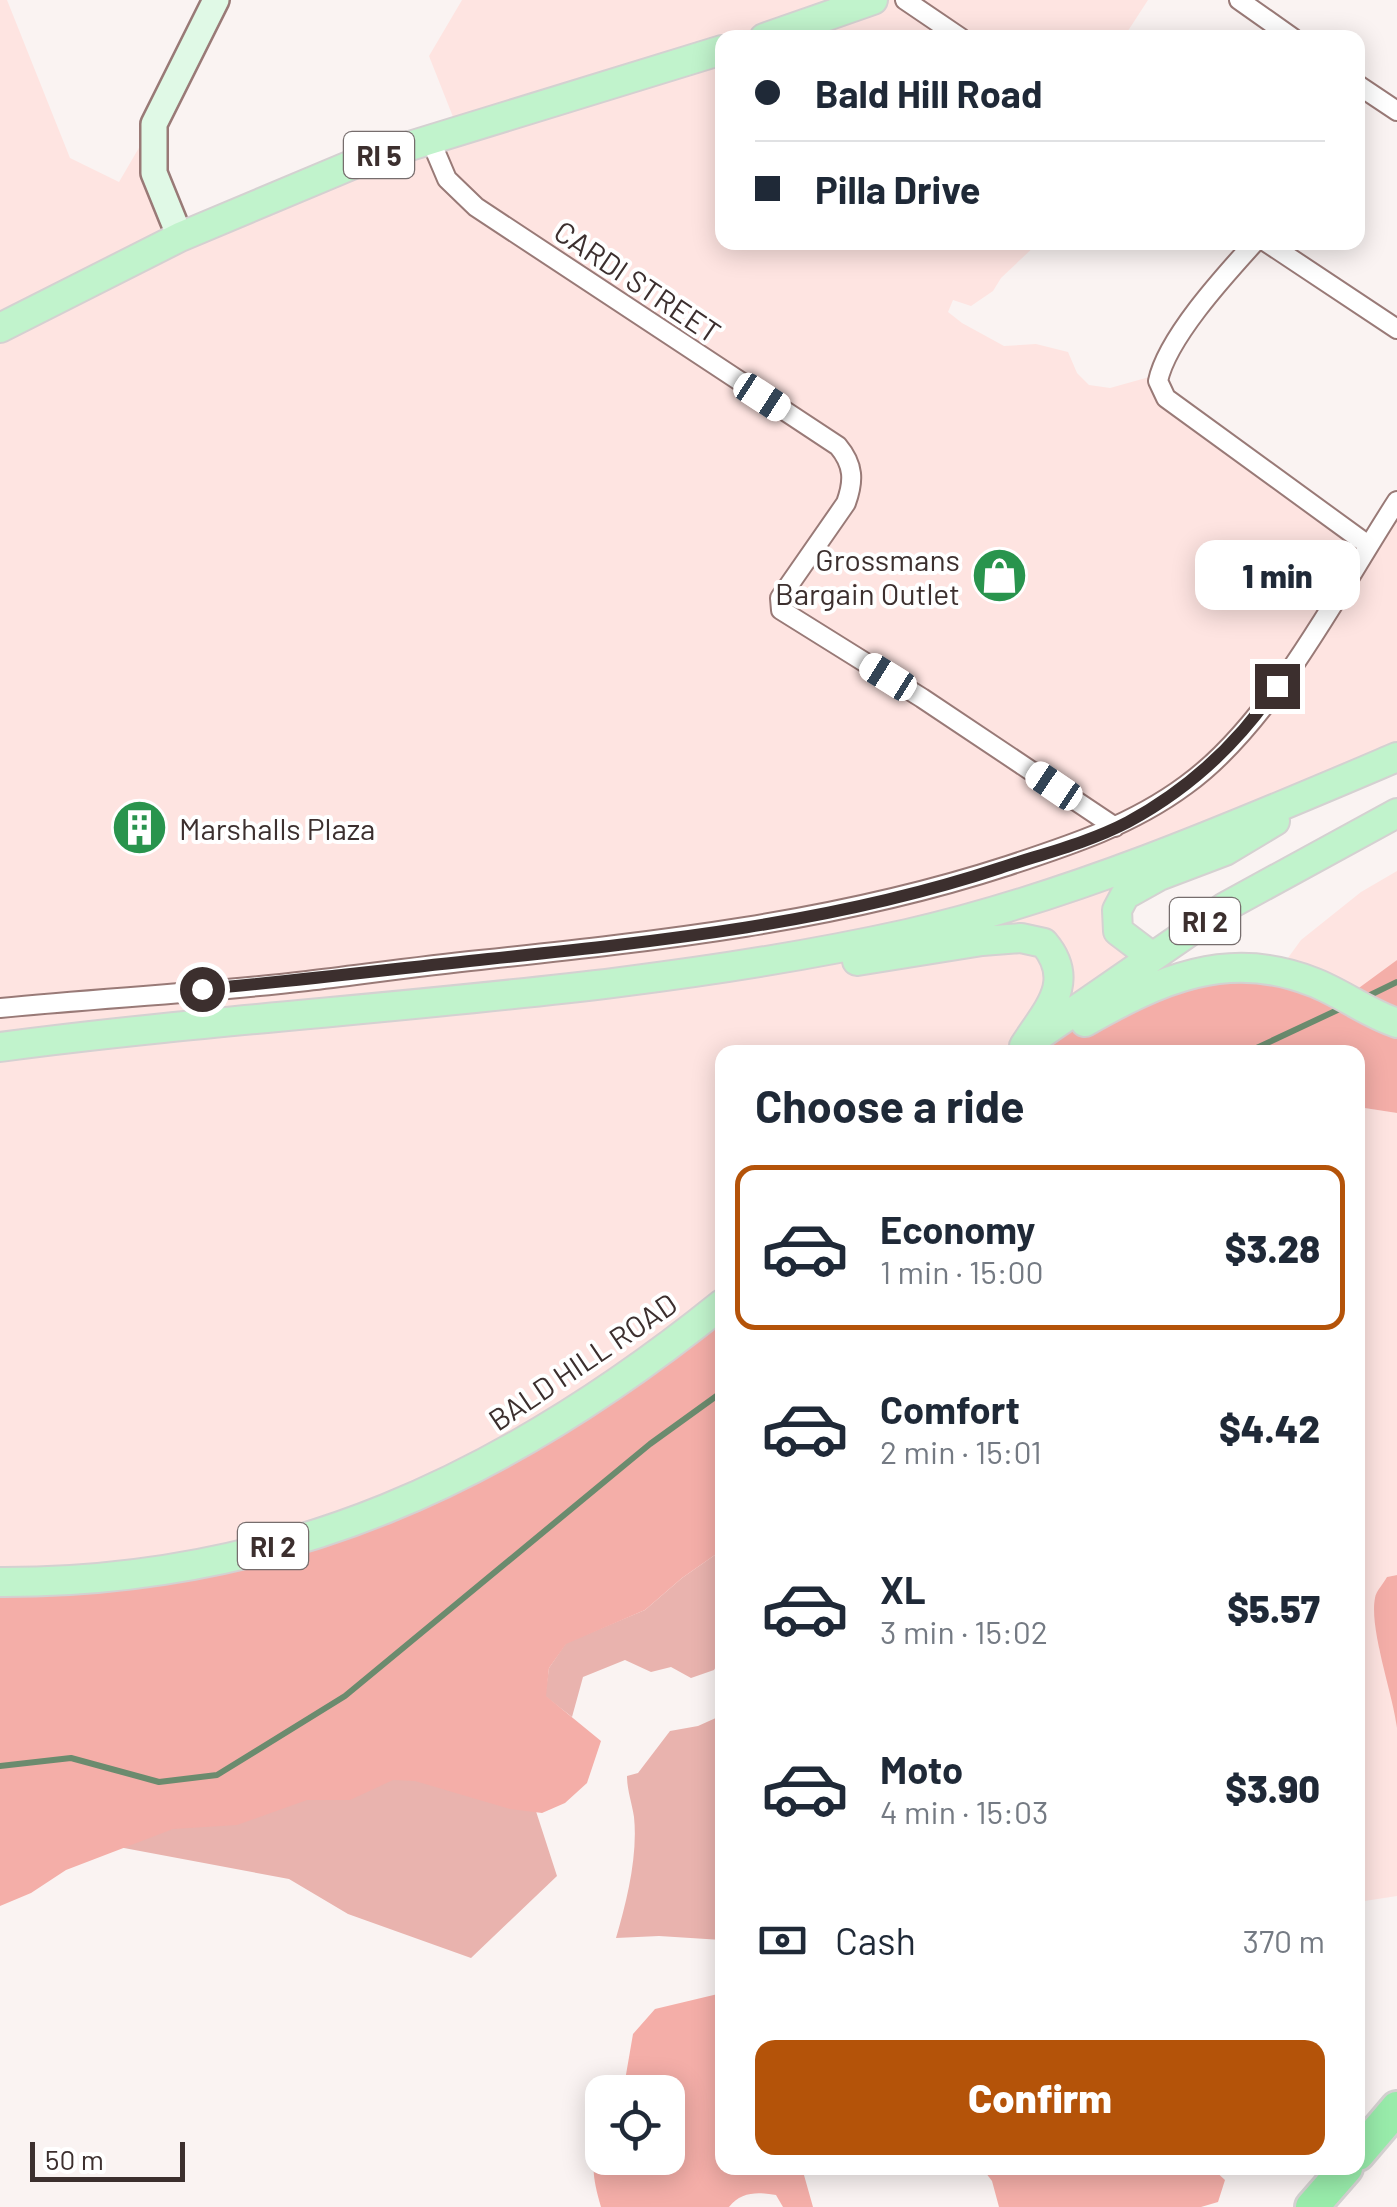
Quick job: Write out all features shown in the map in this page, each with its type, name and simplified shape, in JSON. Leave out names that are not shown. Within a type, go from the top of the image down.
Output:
[{"type":"highway","points":[[1365,2146],[1397,2108]]},
{"type":"highway","points":[[1312,2207],[1340,2175]]},
{"type":"main road","points":[[787,30],[873,0]]},
{"type":"main road","name":"RI 5","points":[[0,328],[180,237],[360,161],[715,52]]},
{"type":"main road","points":[[577,989],[722,969],[910,933],[1082,883],[1397,757]]},
{"type":"main road","points":[[1152,956],[1118,931],[1117,910],[1125,895],[1159,876],[1225,851],[1349,778]]},
{"type":"main road","name":"RI 2","points":[[1031,1045],[1225,908],[1397,814]]},
{"type":"main road","points":[[0,1046],[577,989],[706,980],[982,941],[1032,939],[1044,944],[1057,960],[1060,984],[1027,1045]]},
{"type":"main road","points":[[1034,1045],[1136,993],[1182,976],[1219,968],[1260,967],[1296,976],[1397,1023]]},
{"type":"main road","name":"BALD HILL ROAD","points":[[0,1585],[90,1580],[228,1559],[322,1532],[420,1496],[476,1470],[601,1394],[715,1309]]},
{"type":"street","points":[[180,237],[154,172],[154,124],[216,0]]},
{"type":"street","points":[[905,0],[949,30]]},
{"type":"street","points":[[1239,0],[1282,30]]},
{"type":"street","points":[[1365,89],[1397,111]]},
{"type":"street","name":"CARDI STREET","points":[[430,139],[446,179],[476,207],[838,446],[852,470],[852,487],[846,503],[780,598],[781,610],[922,698],[1115,827]]},
{"type":"street","points":[[1248,250],[1219,282],[1169,355],[1160,372],[1161,389],[1166,398],[1212,433],[1368,545]]},
{"type":"street","points":[[1278,250],[1397,330]]},
{"type":"street","points":[[0,1008],[304,981],[751,928],[953,883],[1075,844],[1115,827],[1188,784],[1226,751],[1258,714],[1397,501]]},
{"type":"shaded area","points":[[0,0],[7,0],[70,158],[119,182],[147,134],[176,227],[457,127],[429,56],[462,0],[1148,0],[1129,30],[715,30],[715,250],[1031,250],[993,291],[971,306],[953,300],[948,312],[1004,346],[1036,344],[1068,352],[1077,373],[1089,385],[1110,388],[1153,376],[1163,396],[1364,538],[1397,498],[1397,757],[1150,877],[1121,927],[1154,948],[1027,1045],[715,1045],[715,1308],[477,1466],[212,1562],[0,1583]]},
{"type":"shaded area","points":[[1397,871],[1397,960],[1384,972],[1352,993],[1285,962],[1301,940],[1361,892]]},
{"type":"shaded area","points":[[1397,960],[1397,1113],[1365,1108],[1365,1045],[1040,1045],[1142,988],[1219,967],[1352,993]]},
{"type":"shaded area","points":[[1365,1108],[1397,1113],[1397,1575],[1387,1577],[1379,1649],[1394,1700],[1397,1728],[1397,1896],[1365,1901]]},
{"type":"shaded area","points":[[715,1307],[715,1555],[645,1610],[566,1644],[549,1668],[546,1696],[601,1741],[587,1783],[565,1803],[542,1813],[510,1809],[415,1781],[393,1780],[350,1800],[307,1800],[237,1825],[173,1829],[66,1870],[31,1893],[0,1906],[0,1583],[90,1581],[408,1498]]},
{"type":"shaded area","points":[[715,1555],[714,1670],[691,1678],[671,1667],[651,1672],[625,1660],[583,1677],[572,1717],[545,1696],[549,1668],[566,1643],[645,1610]]},
{"type":"shaded area","points":[[1397,1575],[1397,1728],[1374,1611],[1378,1590],[1387,1577]]},
{"type":"shaded area","points":[[493,1642],[521,1765],[557,1876],[471,1958],[348,1914],[289,1879],[44,1833]]},
{"type":"shaded area","points":[[715,1718],[715,1940],[616,1938],[633,1862],[634,1817],[627,1776],[638,1773],[670,1731]]},
{"type":"shaded area","points":[[715,1995],[715,2175],[804,2175],[813,2207],[783,2207],[776,2195],[757,2193],[739,2198],[729,2207],[601,2207],[595,2175],[685,2175],[685,2075],[626,2075],[633,2034],[655,2009]]},
{"type":"shaded area","points":[[987,2175],[1220,2175],[1225,2180],[1218,2202],[1201,2207],[999,2207]]},
{"type":"waterway","points":[[1362,999],[1397,982]]},
{"type":"waterway","points":[[1263,1045],[1346,1006]]},
{"type":"waterway","points":[[0,1766],[71,1758],[159,1782],[217,1775],[345,1696],[650,1444],[715,1397]]},
{"type":"place","name":"Grossmans Bargain Outlet","points":[[999,576]]},
{"type":"place","name":"Marshalls Plaza","points":[[140,828]]},
{"type":"route","points":[[202,989],[304,981],[751,928],[953,883],[1124,824],[1188,784],[1226,751],[1277,686]]}]
